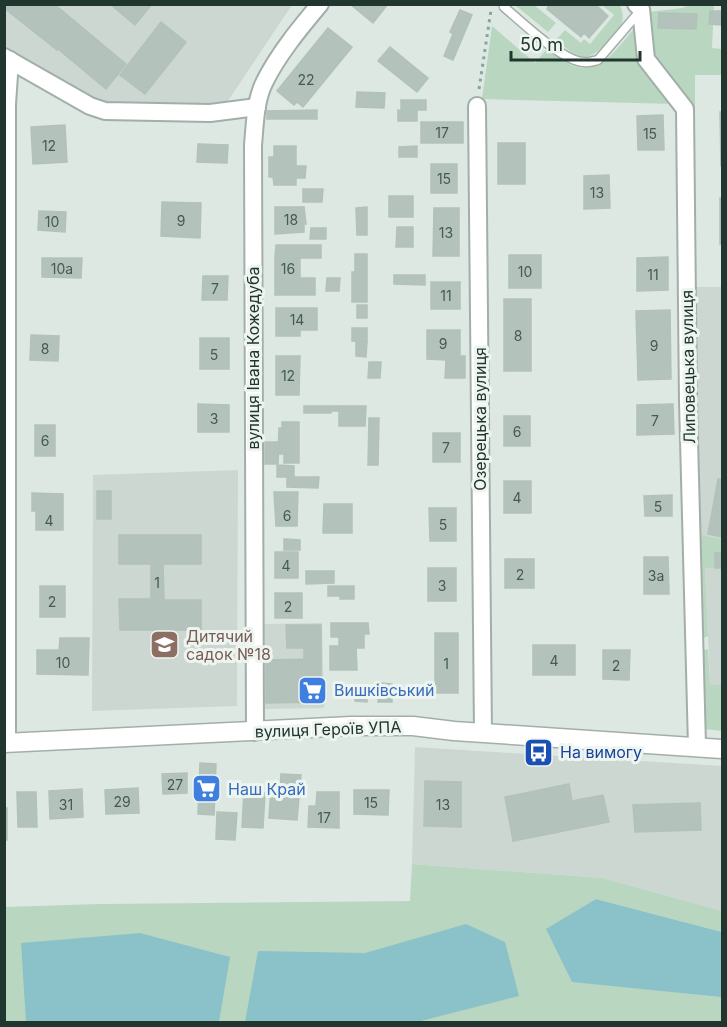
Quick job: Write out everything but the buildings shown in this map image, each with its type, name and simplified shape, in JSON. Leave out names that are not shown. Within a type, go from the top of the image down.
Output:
[{"type":"street","name":"вулиця Івана Кожедуба","points":[[255,732],[253,145],[257,107],[265,82],[297,31],[320,4]]},
{"type":"street","name":"Липовецька вулиця","points":[[639,7],[646,59],[685,109],[688,401],[696,746]]},
{"type":"street","points":[[7,58],[90,106],[105,111],[210,113],[257,107]]},
{"type":"street","points":[[6,743],[7,58]]},
{"type":"street","name":"Озерецька вулиця","points":[[477,106],[483,733]]},
{"type":"street","name":"вулиця Героїв УПА","points":[[6,743],[351,726],[414,726],[483,733],[723,749]]},
{"type":"lane","points":[[504,7],[549,44],[571,59],[585,63],[598,60],[639,7]]},
{"type":"path","points":[[477,106],[492,4]]},
{"type":"shaded area","points":[[4,5],[292,5],[228,101],[217,107],[107,106],[91,101],[5,46]]},
{"type":"shaded area","points":[[696,287],[722,287],[722,539],[697,534]]},
{"type":"shaded area","name":"Дитячий садок №18","points":[[238,470],[237,706],[92,711],[93,475]]},
{"type":"shaded area","points":[[705,568],[722,568],[722,685],[710,684]]},
{"type":"shaded area","points":[[322,623],[324,708],[265,709],[264,624]]},
{"type":"shaded area","points":[[415,747],[722,766],[722,911],[603,878],[412,864]]},
{"type":"green space","points":[[515,5],[534,5],[556,23],[548,32]]},
{"type":"green space","points":[[602,5],[620,5],[623,20],[617,31],[597,52],[589,56],[580,56],[556,40],[565,30],[581,43],[584,39],[590,44],[614,15]]},
{"type":"green space","points":[[690,5],[714,6],[712,48],[722,49],[722,75],[695,75],[695,111],[651,56],[649,12]]},
{"type":"green space","points":[[638,24],[675,104],[482,99],[492,26],[535,63],[547,49],[567,63],[578,67],[589,67],[607,58]]},
{"type":"green space","points":[[697,534],[722,539],[722,568],[705,568],[708,636],[702,639]]},
{"type":"green space","points":[[708,649],[710,684],[722,685],[722,731],[705,729],[702,651]]},
{"type":"green space","points":[[412,864],[603,878],[722,911],[722,932],[596,899],[572,981],[720,997],[722,998],[722,1022],[5,1022],[4,907],[410,901]]},
{"type":"water","points":[[596,899],[722,932],[722,998],[572,982],[546,929]]},
{"type":"water","points":[[466,924],[505,942],[519,996],[417,1022],[245,1022],[258,951],[365,953]]},
{"type":"water","points":[[140,933],[230,957],[219,1022],[26,1022],[21,943]]},
{"type":"place","name":"Дитячий садок №18","points":[[165,645]]},
{"type":"place","name":"Вишківський","points":[[313,690]]},
{"type":"place","name":"На вимогу","points":[[539,752]]},
{"type":"place","name":"Наш Край","points":[[207,789]]}]
